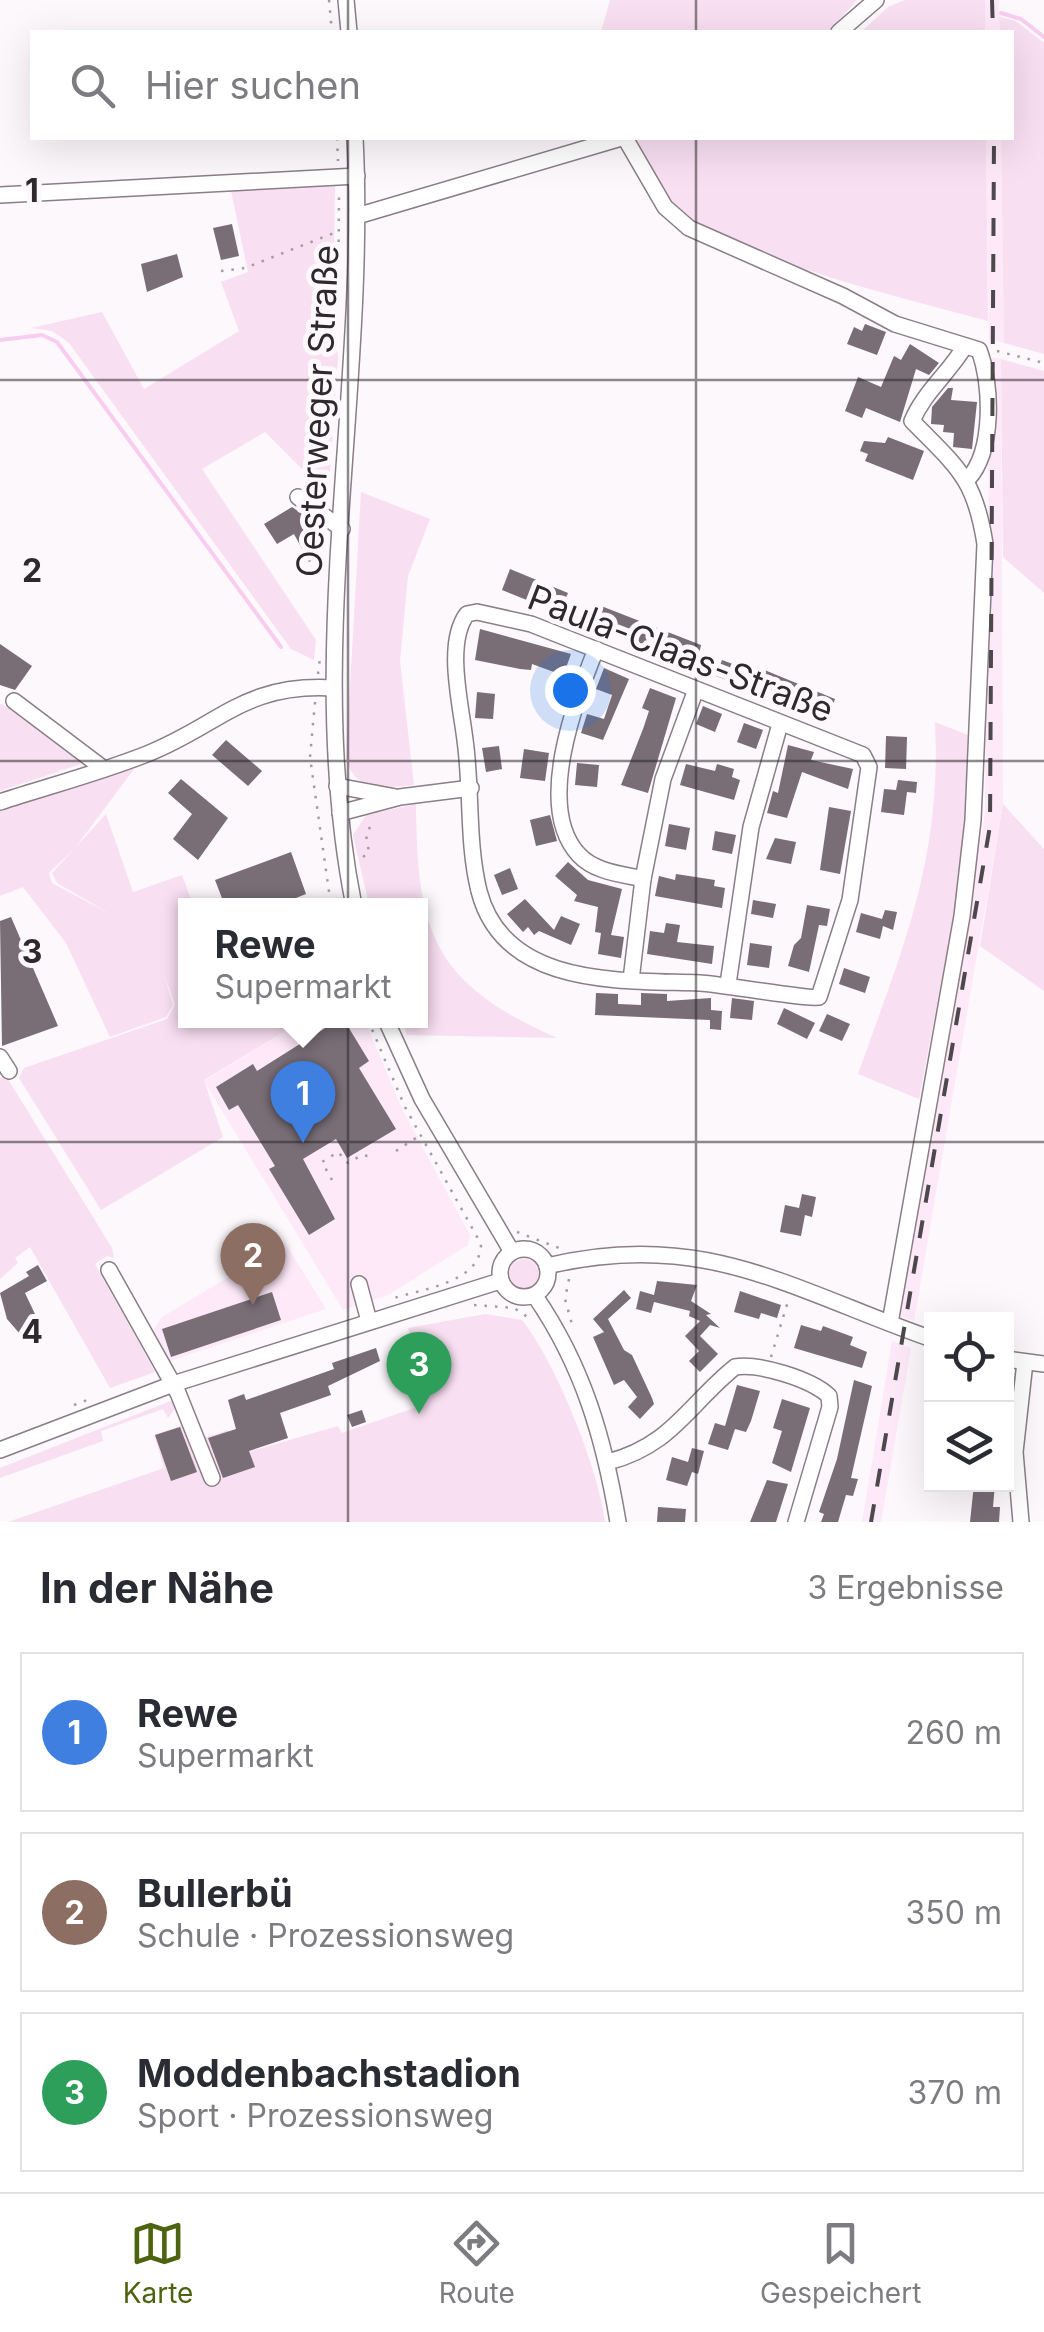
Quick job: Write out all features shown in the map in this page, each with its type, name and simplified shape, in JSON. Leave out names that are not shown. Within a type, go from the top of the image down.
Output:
[{"type":"street","points":[[346,0],[349,30]]},
{"type":"street","points":[[841,30],[876,0]]},
{"type":"street","name":"Oesterweger Straße","points":[[352,898],[337,786],[333,688],[358,216],[356,140]]},
{"type":"street","points":[[358,216],[616,140]]},
{"type":"street","points":[[624,140],[665,208],[690,228],[843,296],[895,324],[972,348],[986,366],[984,452],[968,478]]},
{"type":"street","points":[[0,195],[357,176]]},
{"type":"street","points":[[890,1323],[962,916],[973,820],[985,544],[979,505],[968,478],[912,421],[922,396],[972,348]]},
{"type":"street","points":[[298,496],[342,529]]},
{"type":"street","name":"Paula-Claas-Straße","points":[[471,788],[458,658],[458,625],[467,614],[500,615],[596,648],[695,692],[863,755],[867,760],[850,900],[819,997],[813,1000],[728,984]]},
{"type":"street","points":[[596,648],[565,740],[560,790],[563,830],[579,856],[601,870],[643,879]]},
{"type":"street","points":[[0,802],[164,746],[252,697],[286,688],[333,688]]},
{"type":"street","points":[[631,980],[643,879],[663,779],[695,692]]},
{"type":"street","points":[[14,702],[104,768]]},
{"type":"street","points":[[340,813],[400,797],[471,788],[480,895],[501,931],[532,959],[574,976],[728,984],[751,826],[780,724]]},
{"type":"street","points":[[337,786],[400,797]]},
{"type":"street","points":[[390,1028],[422,1098],[512,1252]]},
{"type":"street","points":[[533,1251],[547,1266],[544,1288],[534,1296],[521,1298],[508,1292],[500,1281],[504,1259],[512,1252],[533,1251]]},
{"type":"street","points":[[547,1266],[601,1255],[665,1255],[721,1261],[793,1282],[924,1336]]},
{"type":"street","points":[[109,1270],[189,1416],[212,1478]]},
{"type":"street","points":[[0,1450],[172,1384],[500,1281]]},
{"type":"street","points":[[359,1284],[369,1321]]},
{"type":"street","points":[[534,1296],[579,1370],[608,1462],[618,1522]]},
{"type":"street","points":[[1014,1360],[1044,1364]]},
{"type":"street","points":[[1022,1522],[1016,1452],[1025,1362]]},
{"type":"street","points":[[608,1462],[634,1456],[666,1436],[735,1367],[767,1371],[822,1389],[829,1396],[830,1407],[796,1522]]},
{"type":"path","points":[[330,0],[332,30]]},
{"type":"path","points":[[221,271],[245,268],[339,231]]},
{"type":"path","points":[[972,348],[1044,363]]},
{"type":"path","points":[[322,864],[368,855],[366,835],[377,818]]},
{"type":"path","points":[[372,1028],[420,1135],[480,1237],[476,1264]]},
{"type":"path","points":[[396,1150],[420,1135]]},
{"type":"path","points":[[332,1180],[322,1162],[338,1152],[348,1163],[362,1155],[374,1157]]},
{"type":"path","points":[[767,1371],[793,1282]]},
{"type":"path","points":[[570,1284],[565,1298],[575,1338]]},
{"type":"path","points":[[489,1305],[520,1310],[530,1317]]},
{"type":"shaded area","points":[[610,0],[857,0],[830,30],[602,30]]},
{"type":"shaded area","points":[[905,0],[985,0],[985,30],[863,30],[888,7]]},
{"type":"shaded area","points":[[985,0],[999,0],[1000,30],[985,30]]},
{"type":"shaded area","points":[[999,17],[1016,21],[1044,43],[1044,354],[1004,343],[1001,140],[1014,140],[1014,30],[1000,30]]},
{"type":"shaded area","points":[[635,140],[986,140],[988,321],[869,289],[731,242],[696,224],[673,206]]},
{"type":"shaded area","points":[[986,140],[1001,140],[1004,343],[989,339]]},
{"type":"shaded area","points":[[335,186],[333,326],[338,357],[329,486],[309,476],[265,432],[202,469],[316,640],[314,660],[291,649],[69,343],[52,331],[31,328],[102,312],[144,389],[239,331],[221,282],[248,272],[231,191]]},
{"type":"shaded area","points":[[990,358],[1001,359],[1003,804],[914,1321],[900,1316],[985,814]]},
{"type":"shaded area","points":[[1001,359],[1044,371],[1044,593],[1003,557]]},
{"type":"shaded area","points":[[361,492],[430,519],[408,576],[400,661],[414,785],[372,786],[356,777],[346,757]]},
{"type":"shaded area","points":[[2,704],[84,763],[0,791]]},
{"type":"shaded area","points":[[935,722],[968,735],[962,872],[919,1099],[858,1074],[904,943],[926,860],[936,771]]},
{"type":"shaded area","points":[[134,769],[76,847],[106,814],[133,892],[182,875],[190,898],[178,898],[178,1028],[290,1028],[204,1080],[223,1137],[101,1210],[19,1078],[24,1068],[167,1019],[175,1005],[164,974],[173,1005],[166,1017],[110,1037],[66,943],[23,887],[0,896],[0,809],[116,770]],"holes":[[[74,849],[52,873],[57,883],[112,915],[52,883],[49,873]]]},
{"type":"shaded area","points":[[416,804],[423,898],[367,898],[353,835],[366,815]]},
{"type":"shaded area","points":[[1003,804],[1044,849],[1044,991],[980,946]]},
{"type":"shaded area","points":[[428,920],[440,949],[458,974],[515,1017],[557,1038],[407,1035],[404,1028],[428,1028]]},
{"type":"shaded area","points":[[291,1028],[368,1028],[403,1111],[470,1235],[468,1245],[388,1295],[343,1310],[204,1081]]},
{"type":"shaded area","points":[[6,1076],[112,1248],[114,1258],[107,1256],[95,1264],[155,1372],[110,1388],[30,1247],[15,1258],[18,1263],[0,1279],[0,1078]]},
{"type":"shaded area","points":[[285,1243],[326,1309],[167,1362],[151,1334],[162,1317]]},
{"type":"shaded area","points":[[524,1259],[538,1268],[539,1274],[530,1288],[524,1289],[510,1280],[509,1274],[518,1260]]},
{"type":"shaded area","points":[[485,1314],[522,1320],[535,1338],[585,1446],[605,1522],[8,1522],[164,1468],[154,1435],[183,1425],[193,1456],[208,1450],[204,1438],[228,1430],[238,1455],[338,1426],[342,1433],[426,1404],[408,1328]]},
{"type":"shaded area","points":[[892,1341],[911,1348],[881,1522],[862,1522]]},
{"type":"shaded area","points":[[173,1400],[176,1407],[168,1418],[163,1409],[101,1431],[103,1441],[0,1478],[0,1468]]},
{"type":"building","points":[[232,224],[239,256],[221,260],[213,228]]},
{"type":"building","points":[[177,254],[183,277],[147,292],[141,264]]},
{"type":"building","points":[[865,324],[886,332],[877,355],[847,344],[854,327],[862,331]]},
{"type":"building","points":[[910,344],[939,363],[929,375],[916,369],[900,422],[866,408],[862,418],[845,411],[858,377],[881,387],[894,356],[901,360]]},
{"type":"building","points":[[948,388],[953,388],[951,400],[977,402],[972,449],[953,447],[954,433],[943,432],[944,425],[931,424],[932,407]]},
{"type":"building","points":[[888,437],[924,451],[913,480],[865,461],[868,454],[860,451],[864,441],[885,443]]},
{"type":"building","points":[[292,507],[308,518],[322,546],[316,549],[320,556],[309,562],[294,534],[277,544],[264,524]]},
{"type":"building","points":[[510,569],[568,593],[559,613],[502,590]]},
{"type":"building","points":[[596,604],[701,645],[696,670],[587,624]]},
{"type":"building","points":[[480,629],[571,654],[567,665],[576,669],[570,686],[559,682],[562,675],[532,664],[531,670],[475,660]]},
{"type":"building","points":[[0,644],[32,666],[15,690],[0,685]]},
{"type":"building","points":[[722,660],[741,667],[734,683],[716,676]]},
{"type":"building","points":[[604,668],[629,679],[603,740],[581,733],[587,714],[604,719],[612,695],[596,689]]},
{"type":"building","points":[[762,669],[835,699],[827,719],[753,690]]},
{"type":"building","points":[[650,688],[676,698],[648,793],[621,785],[649,711],[642,708]]},
{"type":"building","points":[[477,692],[495,694],[493,719],[475,718]]},
{"type":"building","points":[[703,706],[722,714],[715,732],[696,724]]},
{"type":"building","points":[[744,723],[763,730],[756,749],[737,742]]},
{"type":"building","points":[[886,736],[907,737],[906,769],[885,768]]},
{"type":"building","points":[[226,740],[262,771],[248,786],[212,755]]},
{"type":"building","points":[[788,745],[814,752],[811,760],[853,769],[848,789],[802,772],[787,818],[767,813],[773,791],[778,793]]},
{"type":"building","points":[[499,746],[502,769],[486,772],[482,748]]},
{"type":"building","points":[[524,749],[549,753],[545,781],[520,778]]},
{"type":"building","points":[[577,763],[599,765],[597,787],[575,785]]},
{"type":"building","points":[[686,764],[715,771],[717,764],[734,769],[732,777],[740,780],[734,800],[680,785]]},
{"type":"building","points":[[181,779],[228,818],[198,860],[173,839],[192,814],[168,793]]},
{"type":"building","points":[[898,780],[917,782],[916,793],[907,792],[904,815],[881,812],[884,789],[896,790]]},
{"type":"building","points":[[829,807],[851,811],[840,874],[820,870]]},
{"type":"building","points":[[550,815],[557,841],[536,846],[530,820]]},
{"type":"building","points":[[669,824],[690,828],[686,850],[665,846]]},
{"type":"building","points":[[715,831],[736,835],[732,854],[712,850]]},
{"type":"building","points":[[775,838],[796,842],[791,864],[766,859]]},
{"type":"building","points":[[291,852],[306,894],[296,898],[222,898],[215,880]]},
{"type":"building","points":[[568,862],[588,880],[622,889],[611,935],[624,937],[621,958],[598,954],[598,907],[574,901],[577,895],[555,876]]},
{"type":"building","points":[[510,868],[518,889],[502,895],[494,875]]},
{"type":"building","points":[[676,874],[715,880],[714,886],[725,888],[722,908],[655,896],[659,876],[675,880]]},
{"type":"building","points":[[525,899],[554,930],[561,916],[580,924],[571,945],[539,931],[534,935],[528,927],[523,932],[507,914]]},
{"type":"building","points":[[753,900],[776,904],[773,918],[751,914]]},
{"type":"building","points":[[807,905],[830,909],[827,926],[819,925],[809,972],[788,966],[794,945],[801,938]]},
{"type":"building","points":[[885,910],[897,912],[893,930],[883,926],[880,939],[856,932],[861,913],[882,919]]},
{"type":"building","points":[[11,917],[58,1026],[2,1046],[0,921]]},
{"type":"building","points":[[666,923],[680,925],[677,942],[714,946],[712,964],[647,954],[650,931],[664,933]]},
{"type":"building","points":[[750,943],[772,946],[769,968],[747,965]]},
{"type":"building","points":[[844,968],[870,977],[865,993],[839,984]]},
{"type":"building","points":[[596,993],[618,994],[618,1004],[641,1005],[641,993],[667,994],[667,1001],[711,998],[711,1010],[722,1011],[721,1030],[710,1029],[710,1020],[595,1015]]},
{"type":"building","points":[[732,998],[754,1001],[752,1020],[730,1018]]},
{"type":"building","points":[[784,1008],[815,1023],[807,1039],[777,1024]]},
{"type":"building","points":[[827,1014],[850,1024],[842,1041],[819,1031]]},
{"type":"building","points":[[325,1028],[349,1028],[369,1061],[359,1068],[396,1129],[347,1158],[336,1139],[303,1159],[335,1219],[309,1235],[269,1169],[275,1166],[238,1105],[229,1110],[216,1087],[253,1064],[257,1071]]},
{"type":"building","points":[[802,1194],[816,1197],[812,1217],[805,1215],[801,1236],[780,1232],[785,1205],[799,1208]]},
{"type":"building","points":[[38,1265],[47,1281],[25,1293],[44,1333],[27,1342],[7,1319],[0,1293],[29,1276],[26,1272]]},
{"type":"building","points":[[657,1281],[697,1285],[691,1301],[711,1314],[706,1315],[720,1328],[710,1325],[700,1336],[718,1354],[700,1372],[689,1361],[699,1351],[685,1336],[700,1321],[689,1316],[690,1311],[654,1302],[651,1313],[636,1309],[640,1291],[654,1295]]},
{"type":"building","points":[[624,1290],[631,1298],[608,1319],[624,1350],[632,1355],[654,1404],[640,1419],[628,1407],[637,1397],[624,1380],[614,1385],[593,1337],[604,1332],[593,1319]]},
{"type":"building","points":[[740,1291],[781,1305],[777,1318],[761,1313],[759,1319],[734,1312]]},
{"type":"building","points":[[272,1292],[281,1320],[171,1357],[162,1329]]},
{"type":"building","points":[[801,1325],[821,1331],[823,1326],[853,1337],[850,1345],[867,1352],[862,1368],[794,1348]]},
{"type":"building","points":[[376,1348],[380,1361],[328,1386],[331,1395],[280,1413],[288,1438],[249,1451],[255,1467],[223,1478],[208,1438],[236,1429],[228,1400],[244,1394],[246,1400],[334,1369],[332,1363]]},
{"type":"building","points":[[854,1380],[872,1386],[851,1478],[858,1479],[853,1496],[846,1495],[838,1522],[821,1522],[824,1514],[819,1512],[837,1459]]},
{"type":"building","points":[[737,1385],[760,1391],[746,1432],[735,1429],[728,1450],[708,1444],[715,1423],[725,1426]]},
{"type":"building","points":[[782,1399],[810,1408],[791,1472],[772,1463],[782,1431],[773,1428]]},
{"type":"building","points":[[362,1410],[366,1422],[352,1427],[347,1415]]},
{"type":"building","points":[[180,1427],[197,1472],[171,1481],[155,1435]]},
{"type":"building","points":[[692,1448],[704,1451],[698,1474],[692,1472],[687,1486],[666,1480],[672,1457],[688,1462]]},
{"type":"building","points":[[767,1480],[788,1484],[776,1522],[750,1522]]},
{"type":"building","points":[[973,1492],[994,1492],[993,1507],[1000,1507],[999,1522],[970,1522]]},
{"type":"building","points":[[658,1507],[686,1509],[685,1522],[657,1522]]},
{"type":"waterway","points":[[1001,13],[1021,19],[1044,37]]},
{"type":"waterway","points":[[0,340],[42,335],[57,342],[281,647]]},
{"type":"railway","points":[[992,0],[993,30]]},
{"type":"railway","points":[[871,1522],[990,826],[994,140]]},
{"type":"place","name":"Rewe","points":[[303,1143]]},
{"type":"place","name":"Bullerbü","points":[[253,1305]]},
{"type":"place","name":"Moddenbachstadion","points":[[419,1414]]}]
